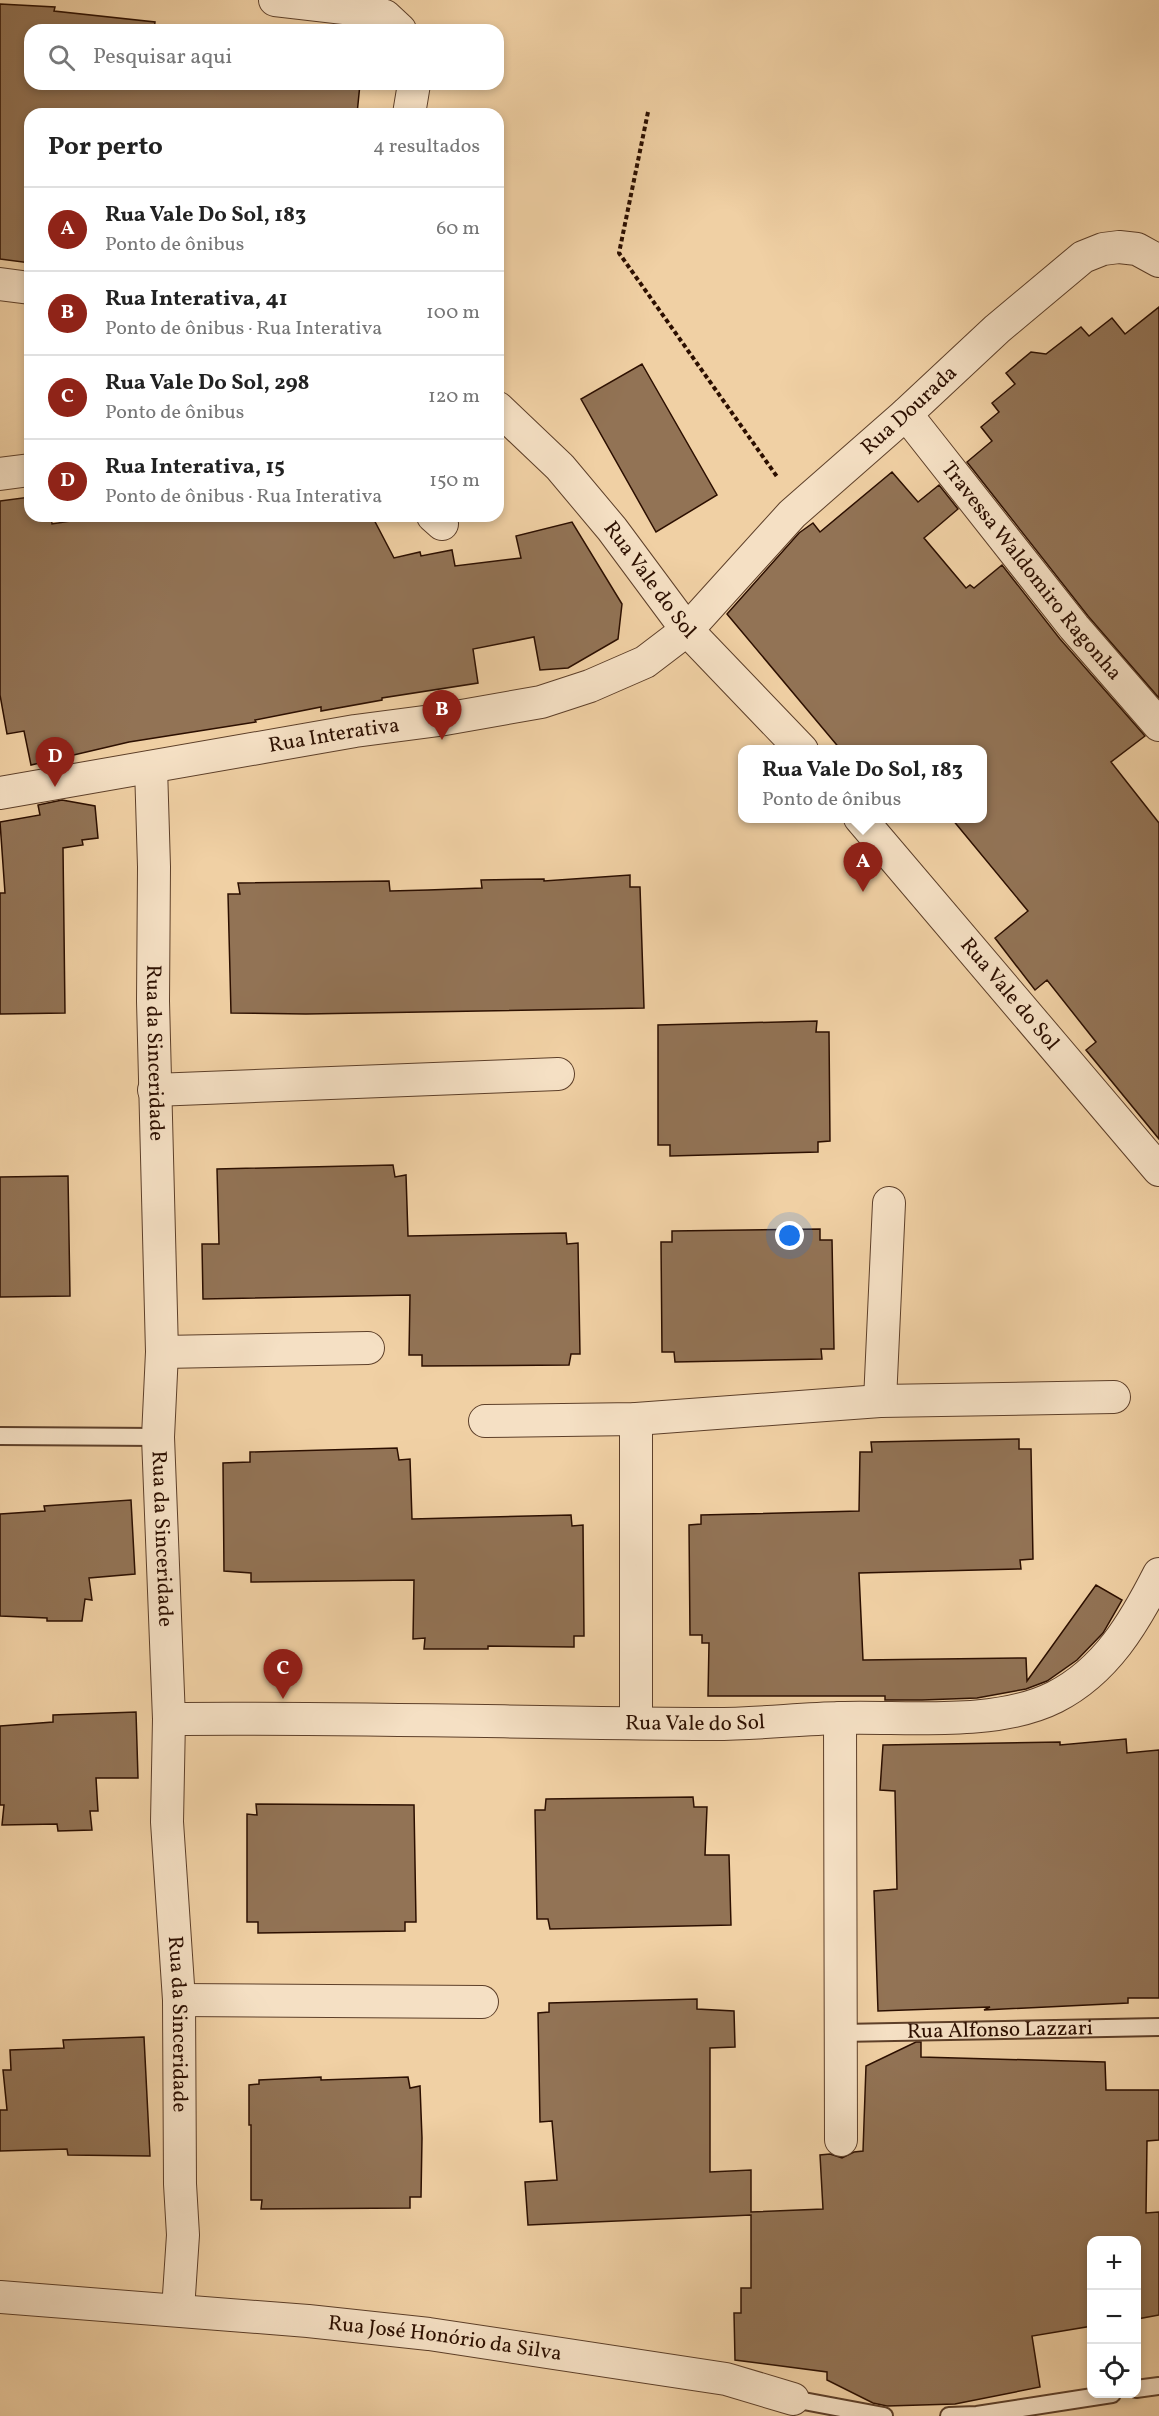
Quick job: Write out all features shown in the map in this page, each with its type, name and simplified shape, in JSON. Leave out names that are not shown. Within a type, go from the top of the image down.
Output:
[{"type":"street","points":[[275,0],[345,6],[370,11],[385,16],[393,24]]},
{"type":"street","points":[[410,108],[413,90]]},
{"type":"street","name":"Rua Dourada","points":[[687,630],[799,508],[906,414],[997,329],[1083,257],[1103,249],[1119,246],[1137,249],[1159,261]]},
{"type":"street","points":[[0,284],[24,287]]},
{"type":"street","name":"Rua Vale do Sol","points":[[504,414],[560,467],[612,529],[687,630],[797,745]]},
{"type":"street","name":"Travessa Waldomiro Ragonha","points":[[906,414],[1074,627],[1159,725]]},
{"type":"street","points":[[0,474],[24,471]]},
{"type":"street","name":"Rua Interativa","points":[[0,793],[541,702],[590,686],[645,662],[687,630]]},
{"type":"street","name":"Rua da Sinceridade","points":[[151,767],[154,1090],[162,1352],[158,1437],[169,1719],[167,1822],[179,2000],[180,2173],[183,2235],[178,2310]]},
{"type":"street","name":"Rua Vale do Sol","points":[[863,823],[1159,1170]]},
{"type":"street","points":[[154,1090],[558,1074]]},
{"type":"street","points":[[880,1401],[889,1203]]},
{"type":"street","points":[[162,1352],[368,1348]]},
{"type":"street","points":[[485,1421],[636,1419],[880,1401],[1114,1397]]},
{"type":"street","points":[[636,1419],[636,1722]]},
{"type":"street","name":"Rua Vale do Sol","points":[[169,1719],[273,1718],[717,1724],[840,1718],[962,1718],[1013,1711],[1054,1698],[1082,1680],[1116,1648],[1145,1602],[1159,1574]]},
{"type":"street","points":[[840,1718],[841,2140]]},
{"type":"street","points":[[179,2000],[482,2002]]},
{"type":"street","name":"Rua José Honório da Silva","points":[[0,2297],[308,2321],[441,2336],[726,2379],[793,2399]]},
{"type":"lane","points":[[0,1436],[158,1437]]},
{"type":"lane","name":"Rua Alfonso Lazzari","points":[[840,2033],[1159,2027]]},
{"type":"lane","points":[[1141,2388],[1159,2386]]},
{"type":"lane","points":[[949,2416],[977,2415],[1087,2398]]},
{"type":"lane","name":"Rua José Honório da Silva","points":[[793,2399],[884,2416]]},
{"type":"path","points":[[648,112],[619,253],[799,508]]},
{"type":"building","points":[[0,4],[55,7],[54,11],[155,22],[155,24],[24,24],[24,90],[359,90],[358,108],[24,108],[24,262],[0,259]]},
{"type":"building","points":[[1159,307],[1159,698],[1088,616],[967,462],[992,441],[981,427],[999,412],[992,403],[1015,384],[1006,373],[1031,352],[1046,354],[1081,327],[1089,336],[1112,318],[1125,334]]},
{"type":"building","points":[[642,364],[717,495],[656,532],[581,399]]},
{"type":"building","points":[[892,472],[918,502],[939,485],[958,509],[924,538],[966,588],[970,585],[974,588],[1002,565],[1060,639],[1145,736],[1111,762],[1159,823],[1159,1139],[1086,1050],[1096,1042],[1047,980],[1035,990],[995,938],[1028,911],[955,823],[987,823],[987,745],[837,745],[727,614],[799,533],[813,523],[820,532]]},
{"type":"building","points":[[24,498],[24,522],[52,522],[52,524],[65,522],[375,522],[394,558],[420,552],[421,556],[452,550],[455,566],[521,558],[516,536],[572,522],[622,604],[618,639],[568,668],[540,670],[534,637],[473,649],[478,683],[382,698],[382,700],[321,711],[321,707],[255,720],[256,722],[129,742],[31,765],[24,731],[7,734],[0,695],[0,501]]},
{"type":"building","points":[[62,800],[95,806],[98,838],[82,840],[83,845],[63,848],[65,1013],[0,1014],[0,893],[5,893],[0,822],[40,815],[38,805]]},
{"type":"building","points":[[630,875],[630,887],[640,887],[644,1008],[306,1014],[231,1013],[228,894],[240,894],[238,883],[389,881],[390,891],[482,888],[481,880],[544,879],[544,881]]},
{"type":"building","points":[[817,1021],[816,1032],[829,1032],[830,1141],[818,1142],[818,1152],[670,1156],[670,1145],[658,1145],[658,1025]]},
{"type":"building","points":[[393,1165],[395,1177],[406,1175],[408,1236],[566,1233],[567,1244],[578,1243],[580,1354],[571,1354],[569,1365],[422,1366],[422,1355],[409,1355],[410,1295],[203,1299],[202,1244],[219,1244],[217,1169]]},
{"type":"building","points":[[68,1176],[70,1296],[0,1297],[0,1177]]},
{"type":"building","points":[[820,1229],[820,1240],[832,1240],[834,1349],[821,1349],[822,1359],[675,1362],[674,1352],[662,1352],[661,1242],[672,1242],[672,1231]]},
{"type":"building","points":[[1019,1439],[1019,1449],[1031,1449],[1033,1559],[1020,1560],[1021,1569],[859,1573],[863,1660],[1026,1658],[1027,1681],[1096,1585],[1122,1600],[1103,1633],[1077,1660],[1047,1681],[1026,1689],[977,1698],[885,1700],[885,1696],[708,1696],[709,1643],[702,1643],[702,1635],[690,1635],[689,1525],[701,1524],[701,1515],[859,1511],[860,1452],[872,1452],[871,1442]]},
{"type":"building","points":[[397,1448],[399,1460],[410,1459],[412,1519],[571,1515],[572,1526],[583,1525],[584,1636],[574,1636],[574,1647],[488,1646],[488,1649],[424,1649],[425,1638],[413,1639],[414,1580],[251,1582],[251,1573],[224,1571],[223,1463],[250,1462],[250,1452]]},
{"type":"building","points":[[131,1500],[135,1574],[89,1578],[92,1600],[85,1599],[82,1621],[47,1621],[47,1618],[0,1616],[0,1514],[45,1511],[44,1506]]},
{"type":"building","points":[[136,1712],[138,1778],[96,1778],[98,1811],[90,1811],[92,1830],[58,1831],[57,1824],[2,1825],[4,1805],[0,1805],[0,1726],[53,1722],[53,1715]]},
{"type":"building","points":[[1126,1739],[1127,1753],[1159,1750],[1159,1998],[1128,1998],[1128,2003],[984,2010],[990,2007],[878,2011],[874,1891],[897,1889],[895,1791],[880,1790],[883,1745],[1060,1742],[1060,1745]]},
{"type":"building","points":[[693,1797],[694,1807],[707,1807],[705,1855],[729,1855],[731,1925],[550,1929],[548,1919],[537,1919],[535,1810],[545,1810],[546,1799]]},
{"type":"building","points":[[256,1804],[414,1805],[416,1922],[405,1922],[405,1931],[258,1933],[258,1922],[247,1922],[247,1814],[257,1815]]},
{"type":"building","points":[[697,1999],[697,2009],[734,2011],[735,2047],[710,2048],[710,2172],[751,2170],[751,2212],[823,2209],[820,2155],[830,2154],[842,2158],[854,2152],[863,2151],[866,2066],[916,2042],[921,2042],[921,2057],[1105,2062],[1106,2090],[1159,2090],[1159,2140],[1147,2141],[1146,2213],[1159,2212],[1159,2315],[1141,2318],[1141,2236],[1087,2236],[1087,2327],[1032,2336],[1040,2387],[955,2404],[887,2406],[873,2403],[827,2380],[827,2372],[735,2360],[734,2313],[741,2313],[741,2288],[751,2288],[751,2215],[528,2225],[525,2182],[557,2180],[552,2121],[540,2122],[538,2013],[549,2012],[549,2003]]},
{"type":"building","points":[[144,2037],[150,2156],[68,2155],[67,2149],[0,2151],[0,2110],[7,2110],[3,2070],[11,2070],[10,2050],[64,2048],[63,2040]]},
{"type":"building","points":[[321,2077],[321,2080],[408,2077],[410,2088],[420,2086],[421,2197],[410,2197],[410,2208],[261,2209],[262,2200],[251,2200],[249,2085],[259,2084],[259,2080]]},
{"type":"place","name":"Rua Interativa, 41","points":[[442,740]]},
{"type":"place","name":"Rua Interativa, 15","points":[[55,787]]},
{"type":"place","name":"Rua Vale Do Sol, 183","points":[[863,892]]},
{"type":"place","name":"Rua Vale Do Sol, 298","points":[[283,1699]]}]
